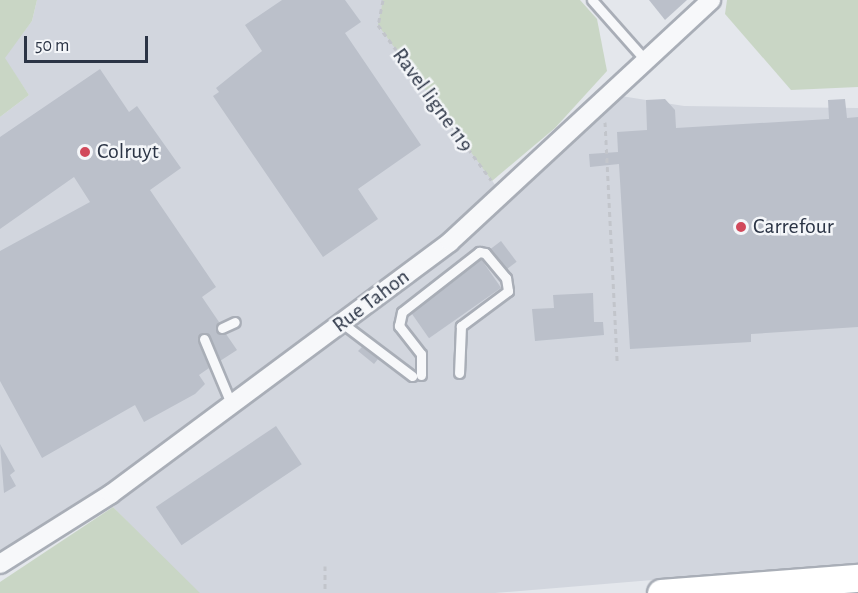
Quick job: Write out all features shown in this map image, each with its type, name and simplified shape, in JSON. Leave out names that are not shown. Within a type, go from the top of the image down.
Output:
[{"type":"main road","points":[[661,593],[858,578]]},
{"type":"street","name":"Rue Tahon","points":[[0,564],[111,494],[232,407],[450,242],[604,103],[711,0]]},
{"type":"lane","points":[[592,0],[647,62]]},
{"type":"lane","points":[[342,323],[416,376],[421,354],[399,326],[402,312],[486,253],[506,278],[507,291],[461,326],[459,373]]},
{"type":"lane","points":[[222,328],[235,322]]},
{"type":"lane","points":[[204,339],[232,407]]},
{"type":"path","name":"Ravel ligne 119","points":[[383,0],[378,24],[502,195]]},
{"type":"path","points":[[604,103],[617,361]]},
{"type":"path","points":[[324,566],[325,593]]},
{"type":"shaded area","points":[[37,0],[383,0],[379,25],[501,193],[621,96],[684,106],[858,108],[858,563],[495,593],[196,593],[113,507],[320,339],[93,499],[0,551],[0,117],[29,95],[4,58],[32,21]]},
{"type":"green space","points":[[0,0],[37,0],[32,21],[5,58],[29,95],[0,117]]},
{"type":"green space","points":[[383,0],[580,0],[597,19],[607,71],[555,128],[492,181],[378,25]]},
{"type":"green space","points":[[727,0],[858,0],[858,87],[791,90],[725,14]]},
{"type":"green space","points":[[113,507],[200,593],[0,593],[0,582]]},
{"type":"building","points":[[282,0],[345,0],[361,22],[345,33],[421,145],[358,189],[378,219],[323,257],[213,96],[219,92],[216,88],[262,51],[245,25]]},
{"type":"building","points":[[649,0],[687,0],[665,20]]},
{"type":"building","points":[[100,69],[129,112],[137,106],[181,168],[150,190],[216,287],[202,297],[219,322],[216,331],[226,334],[237,350],[220,361],[210,336],[201,333],[198,341],[209,368],[199,375],[205,384],[195,394],[144,422],[135,405],[42,458],[0,381],[0,251],[90,202],[74,177],[0,229],[0,137]]},
{"type":"building","name":"Carrefour","points":[[665,99],[675,110],[676,128],[829,119],[828,100],[845,99],[847,118],[858,117],[858,327],[751,334],[751,342],[630,349],[619,164],[590,167],[589,154],[618,152],[617,132],[647,130],[646,100]]},
{"type":"building","points":[[501,241],[517,262],[505,270],[490,249]]},
{"type":"building","points":[[481,259],[501,288],[429,338],[409,309]]},
{"type":"building","points":[[593,293],[594,322],[603,322],[604,335],[535,341],[532,309],[554,308],[553,295]]},
{"type":"building","points":[[362,347],[378,359],[374,364],[358,351]]},
{"type":"building","points":[[276,426],[302,464],[182,545],[156,507]]},
{"type":"building","points":[[0,444],[15,471],[10,475],[16,486],[4,493]]},
{"type":"place","name":"Colruyt","points":[[85,152]]},
{"type":"place","name":"Carrefour","points":[[741,227]]}]
